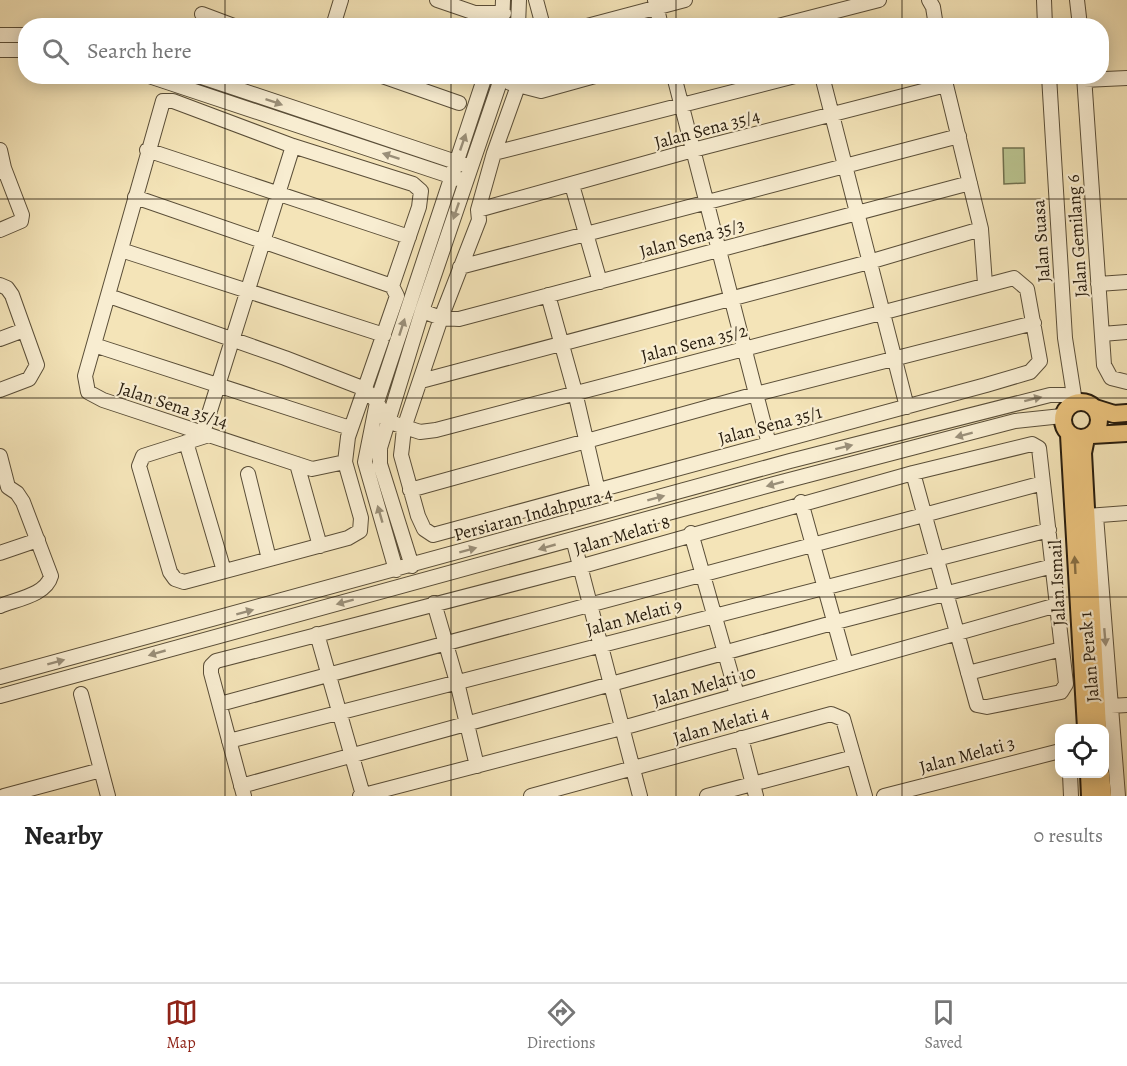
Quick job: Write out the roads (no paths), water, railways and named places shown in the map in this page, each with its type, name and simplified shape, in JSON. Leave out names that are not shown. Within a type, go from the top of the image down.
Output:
[{"type":"main road","points":[[1127,413],[1114,414],[1095,408],[1086,402],[1075,402],[1067,407],[1062,416],[1063,427],[1069,435],[1127,433]]},
{"type":"main road","points":[[1089,436],[1097,428],[1099,419],[1095,408]]},
{"type":"main road","name":"Jalan Ismail","points":[[1069,435],[1086,724]]},
{"type":"main road","name":"Jalan Ismail","points":[[1089,436],[1083,453],[1091,516],[1098,724]]},
{"type":"main road","points":[[1089,778],[1090,796]]},
{"type":"main road","points":[[1101,778],[1103,796]]},
{"type":"street","points":[[335,18],[341,0]]},
{"type":"street","points":[[437,0],[475,13],[503,13]]},
{"type":"street","points":[[518,18],[519,0]]},
{"type":"street","points":[[536,0],[541,18]]},
{"type":"street","points":[[612,18],[656,4],[685,0]]},
{"type":"street","points":[[818,18],[863,1],[879,0]]},
{"type":"street","points":[[929,0],[935,18]]},
{"type":"street","points":[[1044,0],[1045,18]]},
{"type":"street","points":[[1077,0],[1079,18]]},
{"type":"street","points":[[202,14],[213,18]]},
{"type":"street","points":[[0,35],[18,35]]},
{"type":"street","points":[[0,50],[18,50]]},
{"type":"street","points":[[1109,78],[1127,78]]},
{"type":"street","name":"Jalan Sena 35/14","points":[[168,84],[147,150],[109,296],[85,376],[88,392],[103,400],[297,464],[322,469],[345,462]]},
{"type":"street","points":[[182,84],[454,170],[471,167]]},
{"type":"street","points":[[221,84],[454,170],[466,181]]},
{"type":"street","points":[[405,84],[459,103]]},
{"type":"street","points":[[396,570],[365,462],[377,402],[482,84]]},
{"type":"street","points":[[412,566],[380,465],[380,448],[422,311],[500,84]]},
{"type":"street","points":[[514,84],[541,91],[556,84]]},
{"type":"street","points":[[676,84],[769,444]]},
{"type":"street","points":[[494,153],[764,84]]},
{"type":"street","points":[[824,84],[907,407]]},
{"type":"street","name":"Jalan Sena 35/4","points":[[478,210],[693,150],[831,116],[935,84]]},
{"type":"street","points":[[946,84],[981,229],[985,284]]},
{"type":"street","name":"Jalan Suasa","points":[[1049,84],[1065,338],[1075,402]]},
{"type":"street","name":"Jalan Gemilang 6","points":[[1084,84],[1098,284],[1107,372],[1111,378],[1126,382]]},
{"type":"street","points":[[518,86],[494,153],[478,210],[478,220],[441,318],[405,428],[401,455],[410,490],[756,394],[1034,323]]},
{"type":"street","points":[[163,101],[173,101],[293,146],[413,184],[422,191],[422,199],[392,286]]},
{"type":"street","points":[[460,267],[959,136]]},
{"type":"street","points":[[135,197],[263,242],[392,286],[397,296],[350,428],[345,462],[362,526],[354,536],[184,582],[175,579],[170,572],[139,466],[143,456],[206,434],[219,386],[234,340],[263,242],[293,146]]},
{"type":"street","points":[[0,150],[2,170],[22,215],[21,221],[0,230]]},
{"type":"street","points":[[147,150],[409,237]]},
{"type":"street","name":"Jalan Sena 35/3","points":[[422,311],[441,318],[459,319],[970,183]]},
{"type":"street","points":[[572,185],[600,282]]},
{"type":"street","points":[[420,381],[869,262],[981,229]]},
{"type":"street","points":[[121,250],[384,335]]},
{"type":"street","name":"Jalan Sena 35/2","points":[[387,421],[405,428],[428,432],[985,284],[1014,278],[1027,289]]},
{"type":"street","points":[[1098,284],[1127,282]]},
{"type":"street","points":[[0,390],[29,379],[34,372],[35,357],[12,295],[4,286]]},
{"type":"street","name":"Jalan Sena 35/1","points":[[410,490],[424,530],[433,535],[907,407],[1035,369],[1041,357],[1027,289]]},
{"type":"street","points":[[548,295],[575,392],[598,491]]},
{"type":"street","points":[[109,296],[364,389],[377,402],[387,421]]},
{"type":"street","points":[[0,339],[24,330]]},
{"type":"street","points":[[1102,334],[1127,332]]},
{"type":"street","points":[[94,345],[350,428]]},
{"type":"street","name":"Persiaran Indahpura 4","points":[[0,677],[790,461],[1050,395],[1064,396],[1075,402]]},
{"type":"street","name":"Persiaran Indahpura 4","points":[[0,696],[573,539],[1016,421],[1062,416]]},
{"type":"street","points":[[186,442],[224,571]]},
{"type":"street","name":"Jalan Melati 8","points":[[220,704],[211,666],[222,658],[579,567],[801,502],[913,472],[1032,444],[1036,444],[1040,451],[1043,483]]},
{"type":"street","points":[[0,456],[4,489],[17,493],[23,502],[51,576],[49,584],[31,595],[0,606]]},
{"type":"street","points":[[297,464],[320,546]]},
{"type":"street","points":[[913,472],[926,514],[938,558],[947,594],[956,632],[975,700],[980,707],[1061,692],[1066,689],[1062,649],[1057,604],[1053,566],[1049,530],[1043,483],[926,514],[814,544],[703,573],[590,604],[445,641],[220,704],[243,791],[351,755],[612,686],[836,622],[947,594],[1053,566]]},
{"type":"street","points":[[248,474],[269,559]]},
{"type":"street","points":[[801,502],[846,664]]},
{"type":"street","points":[[1091,516],[1127,513]]},
{"type":"street","name":"Jalan Perak 1","points":[[1091,516],[1118,796]]},
{"type":"street","name":"Jalan Melati 9","points":[[229,741],[600,646],[714,614],[1049,530]]},
{"type":"street","points":[[691,533],[737,695]]},
{"type":"street","points":[[573,539],[640,796]]},
{"type":"street","points":[[0,553],[38,540]]},
{"type":"street","points":[[434,603],[457,682],[477,766]]},
{"type":"street","name":"Jalan Melati 10","points":[[362,796],[622,728],[1057,604]]},
{"type":"street","points":[[317,634],[362,796]]},
{"type":"street","points":[[968,673],[1062,649]]},
{"type":"street","points":[[81,694],[108,796]]},
{"type":"street","points":[[1111,706],[1127,705]]},
{"type":"street","name":"Jalan Melati 4","points":[[531,796],[831,714],[843,719],[865,796]]},
{"type":"street","points":[[741,738],[755,790]]},
{"type":"street","name":"Jalan Melati 3","points":[[884,796],[915,792],[1055,752]]},
{"type":"street","points":[[706,796],[755,790],[854,757]]},
{"type":"street","points":[[4,796],[101,770]]},
{"type":"street","points":[[1069,796],[1070,778]]}]
